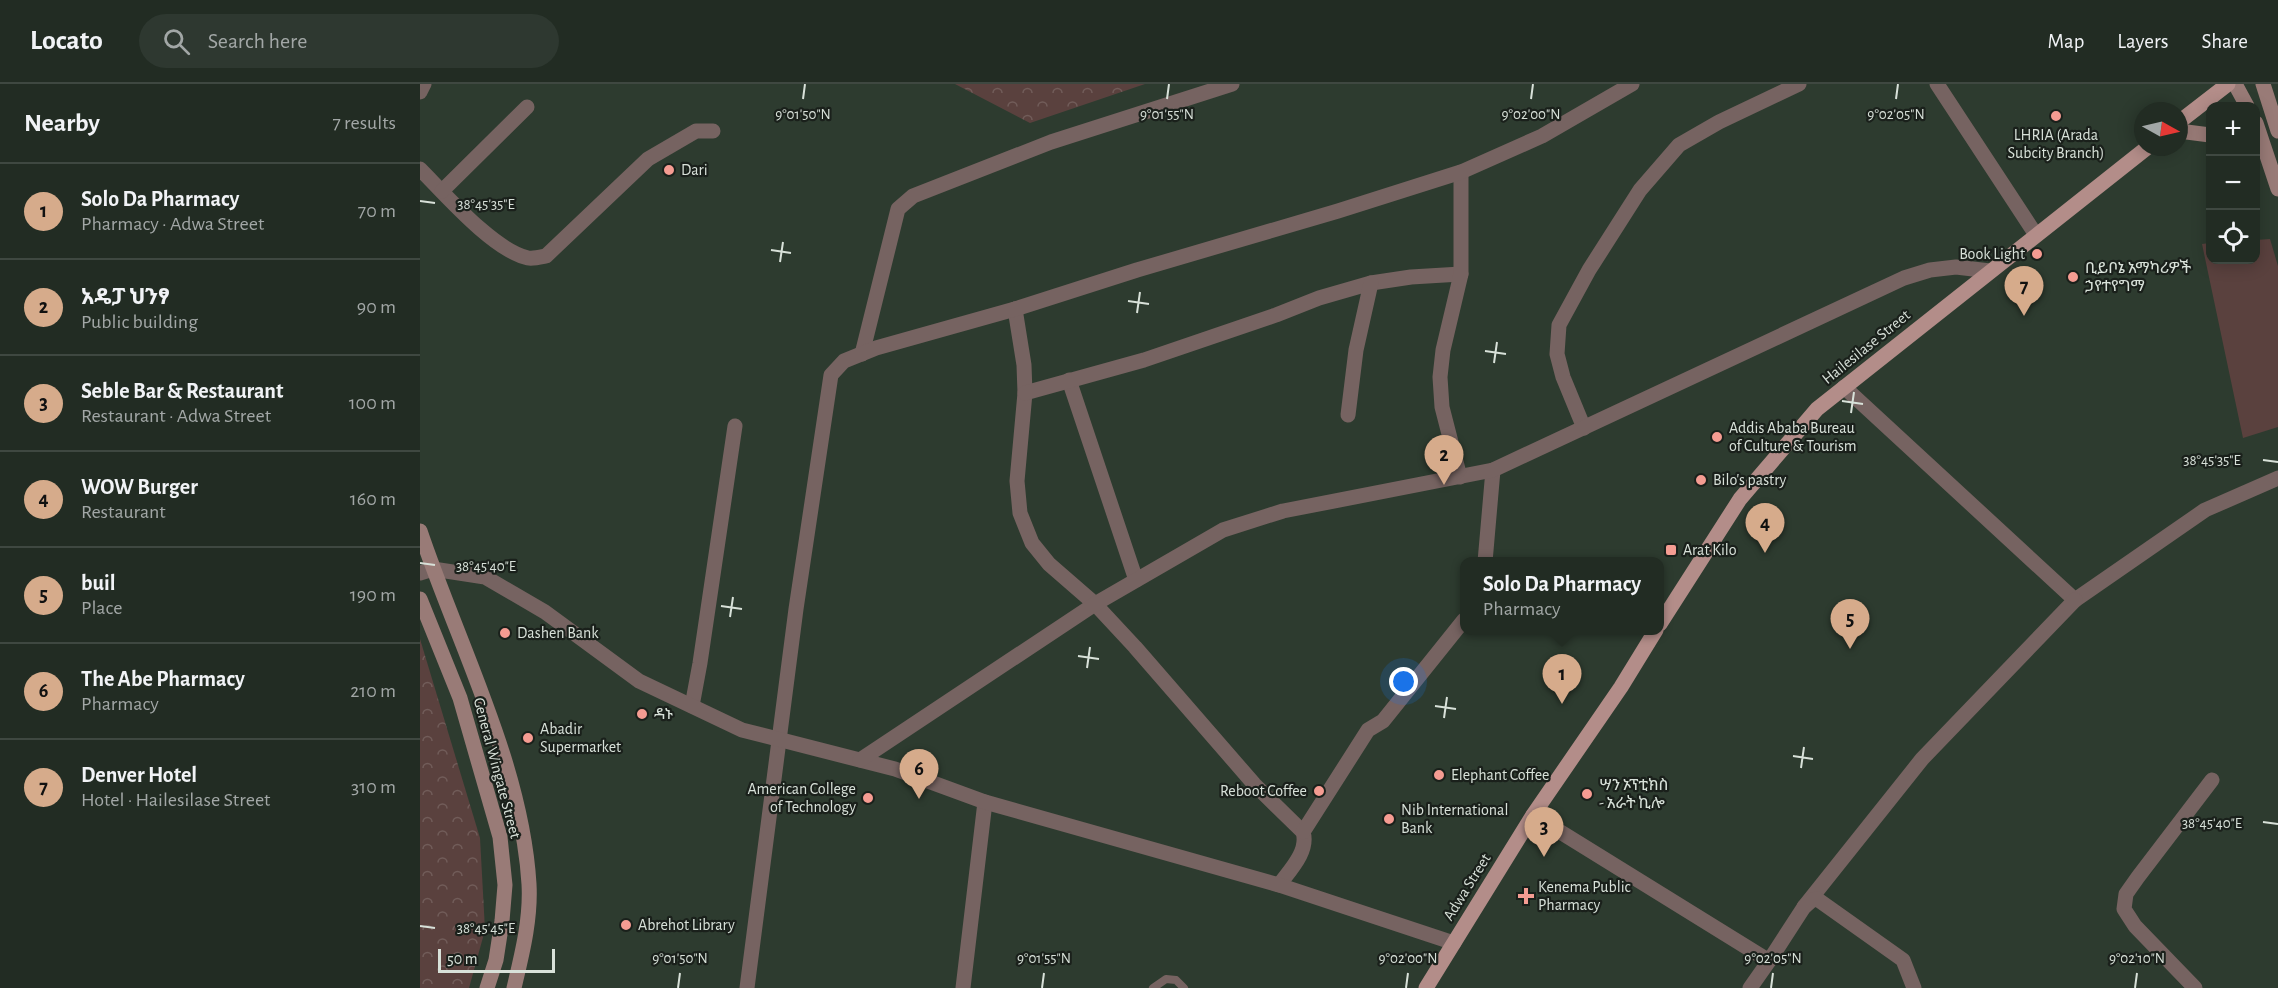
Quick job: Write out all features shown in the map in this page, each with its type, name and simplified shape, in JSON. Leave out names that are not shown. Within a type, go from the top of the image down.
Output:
[{"type":"main road","points":[[2188,115],[2228,84]]},
{"type":"main road","points":[[2235,84],[2245,102]]},
{"type":"main road","points":[[2263,84],[2278,131]]},
{"type":"main road","points":[[2188,132],[2206,134]]},
{"type":"main road","points":[[2262,154],[2278,189]]},
{"type":"main road","name":"Hailesilase Street","points":[[1664,616],[1740,499],[1811,416],[1844,387],[2137,156]]},
{"type":"main road","name":"General Wingate Street","points":[[420,531],[426,571],[455,621],[507,772],[523,833],[529,886],[527,922],[514,988]]},
{"type":"main road","name":"General Wingate Street","points":[[420,599],[460,698],[500,837],[505,885],[502,921],[496,960],[487,988]]},
{"type":"main road","name":"Adwa Street","points":[[1426,988],[1533,816],[1621,687],[1653,635]]},
{"type":"main road","points":[[500,837],[523,833]]},
{"type":"street","points":[[420,92],[424,84]]},
{"type":"street","points":[[862,354],[898,209],[913,196],[1051,142],[1232,84]]},
{"type":"street","points":[[747,988],[795,609],[831,375],[844,361],[876,348],[1015,309],[1137,270],[1338,212],[1461,172],[1542,136],[1632,84]]},
{"type":"street","points":[[1584,428],[1563,377],[1557,354],[1559,325],[1589,270],[1640,190],[1679,145],[1719,122],[1799,84]]},
{"type":"street","points":[[1937,84],[2036,235]]},
{"type":"street","points":[[442,191],[527,107]]},
{"type":"street","points":[[420,168],[472,222],[507,249],[529,258],[546,256],[648,159],[696,131],[713,131]]},
{"type":"street","points":[[1460,477],[1442,407],[1440,377],[1443,350],[1461,274],[1461,172]]},
{"type":"street","points":[[860,760],[1095,604],[1223,531],[1283,511],[1493,470],[1904,278],[1930,270],[1956,267],[1990,271]]},
{"type":"street","points":[[1025,393],[1144,360],[1319,298],[1371,283],[1411,277],[1461,274]]},
{"type":"street","points":[[1348,415],[1356,350],[1371,283]]},
{"type":"street","points":[[1015,309],[1024,364],[1025,393],[1017,481],[1020,513],[1032,543],[1049,564],[1095,604],[1136,647],[1254,784],[1303,832],[1306,841],[1279,885]]},
{"type":"street","points":[[1069,380],[1136,580]]},
{"type":"street","points":[[1844,387],[2075,600]]},
{"type":"street","points":[[692,706],[735,426]]},
{"type":"street","points":[[1485,557],[1493,470]]},
{"type":"street","points":[[1750,988],[1804,907],[1922,759],[2075,600],[2205,510],[2278,478]]},
{"type":"street","points":[[426,571],[485,577],[545,612],[639,681],[742,730],[895,769],[985,802],[1279,885],[1454,943]]},
{"type":"street","points":[[1303,832],[1368,730],[1383,721],[1460,626]]},
{"type":"street","points":[[2195,988],[2135,926],[2124,909],[2126,894],[2212,780]]},
{"type":"street","points":[[963,988],[985,802]]},
{"type":"street","points":[[1533,816],[1769,961]]},
{"type":"street","points":[[1804,907],[1817,899],[1889,948],[1903,960],[1914,988]]},
{"type":"lane","points":[[1153,988],[1166,979],[1176,980],[1184,988]]},
{"type":"green space","points":[[955,84],[1145,84],[1030,123]]},
{"type":"green space","points":[[2270,239],[2278,266],[2278,427],[2243,438],[2206,264],[2260,264],[2260,240]]},
{"type":"green space","points":[[2202,244],[2206,244],[2206,263]]},
{"type":"green space","points":[[420,639],[480,838],[485,930],[469,988],[420,988]]},
{"type":"place","name":"LHRIA (Arada Subcity Branch)","points":[[2056,116]]},
{"type":"place","name":"Dari","points":[[669,170]]},
{"type":"place","name":"Book Light","points":[[2037,254]]},
{"type":"place","name":"ቢይቦኔ አማካሪዎች ኃየተየግማ","points":[[2073,277]]},
{"type":"place","name":"Denver Hotel","points":[[2024,316]]},
{"type":"place","name":"Addis Ababa Bureau of Culture & Tourism","points":[[1717,437]]},
{"type":"place","name":"Bilo's pastry","points":[[1701,480]]},
{"type":"place","name":"አዴፓ ህንፃ","points":[[1444,485]]},
{"type":"place","name":"Arat Kilo","points":[[1671,550]]},
{"type":"place","name":"WOW Burger","points":[[1765,553]]},
{"type":"place","name":"Dashen Bank","points":[[505,633]]},
{"type":"place","name":"buil","points":[[1850,649]]},
{"type":"place","name":"Solo Da Pharmacy","points":[[1562,704]]},
{"type":"place","name":"ዳኑ","points":[[642,714]]},
{"type":"place","name":"Abadir Supermarket","points":[[528,738]]},
{"type":"place","name":"Elephant Coffee","points":[[1439,775]]},
{"type":"place","name":"Reboot Coffee","points":[[1319,791]]},
{"type":"place","name":"ሣን ኦፕቲክስ - አራት ኪሎ","points":[[1587,794]]},
{"type":"place","name":"American College of Technology","points":[[868,798]]},
{"type":"place","name":"The Abe Pharmacy","points":[[919,799]]},
{"type":"place","name":"Nib International Bank","points":[[1389,819]]},
{"type":"place","name":"Seble Bar & Restaurant","points":[[1544,857]]},
{"type":"place","name":"Kenema Public Pharmacy","points":[[1526,896]]},
{"type":"place","name":"Abrehot Library","points":[[626,925]]}]
